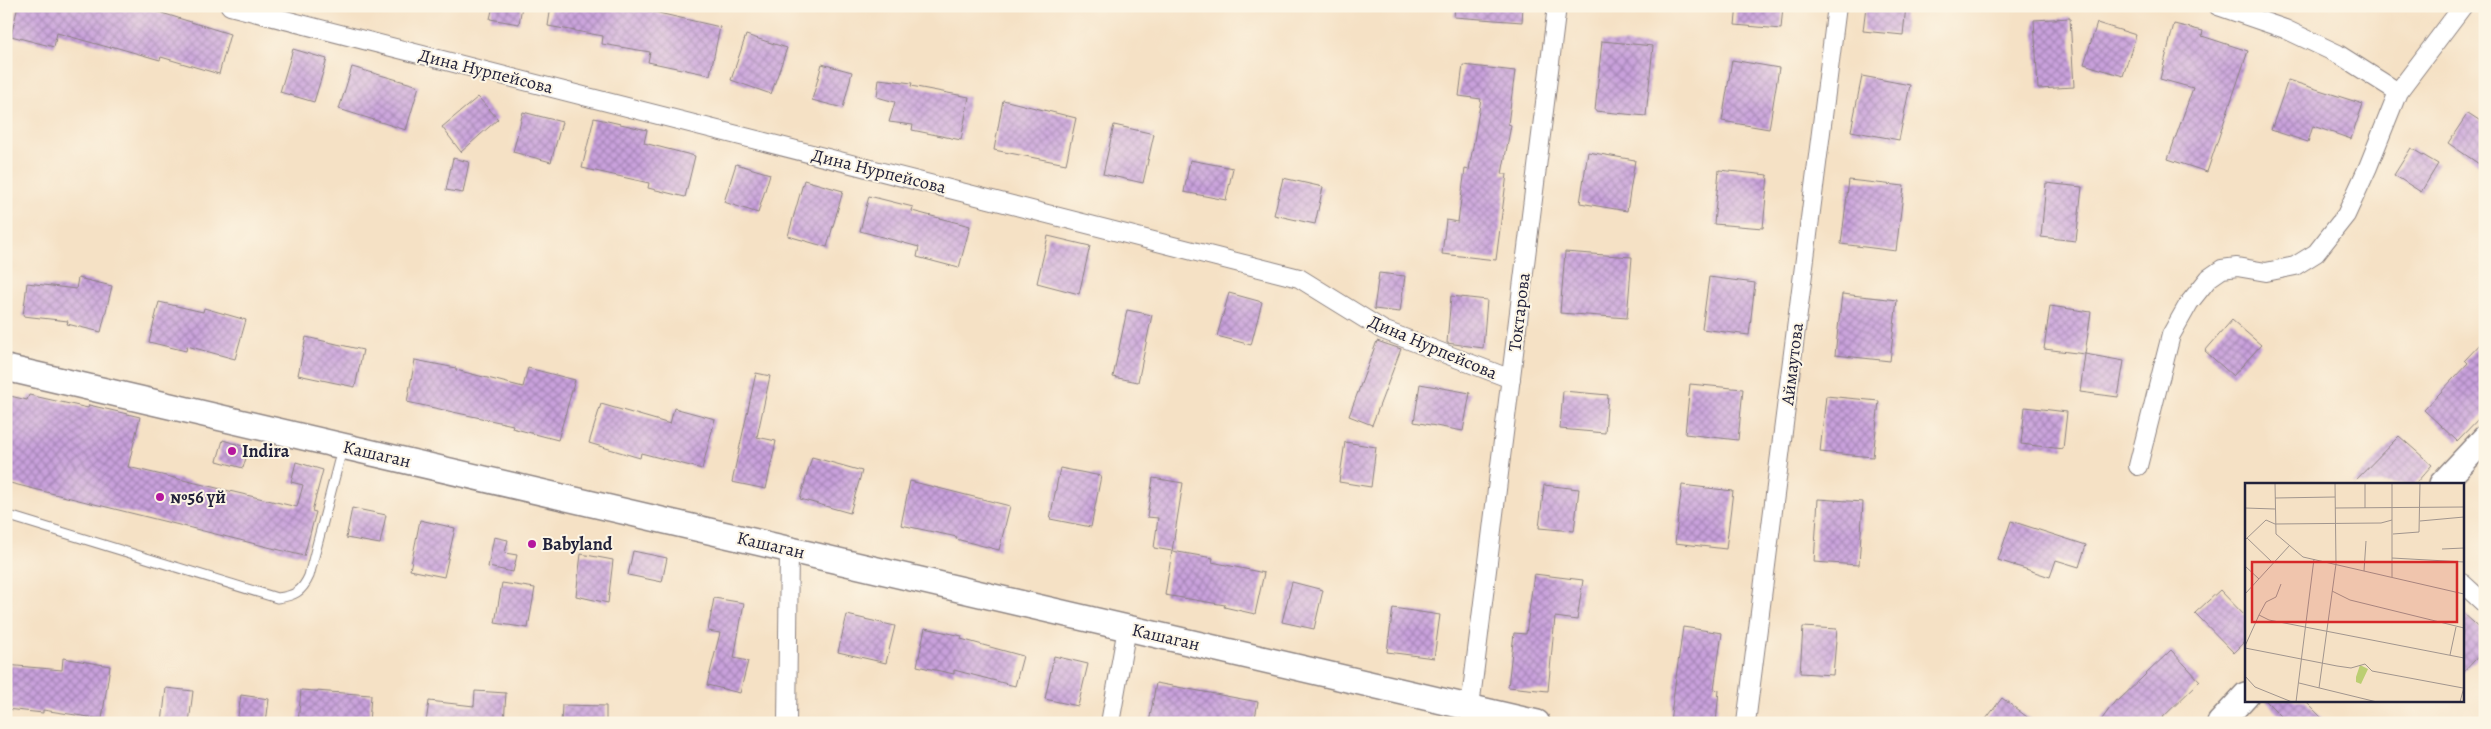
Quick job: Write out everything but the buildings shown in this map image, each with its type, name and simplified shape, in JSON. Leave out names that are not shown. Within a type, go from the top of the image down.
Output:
[{"type":"street","name":"Дина Нурпейсова","points":[[230,6],[1299,278],[1383,330],[1511,379]]},
{"type":"street","name":"Токтарова","points":[[1470,715],[1557,6]]},
{"type":"street","name":"Аймаутова","points":[[1746,723],[1837,6]]},
{"type":"street","points":[[2218,6],[2285,29],[2338,54],[2398,92]]},
{"type":"street","points":[[2138,466],[2171,335],[2189,303],[2209,278],[2222,269],[2237,267],[2266,272],[2295,266],[2316,253],[2346,215],[2368,167],[2398,92],[2463,6]]},
{"type":"street","name":"Кашаган","points":[[6,368],[1126,628],[1470,715],[1536,723]]},
{"type":"street","points":[[2443,483],[2485,438]]},
{"type":"street","points":[[787,723],[790,550]]},
{"type":"street","points":[[2464,585],[2485,604]]},
{"type":"street","points":[[1110,723],[1126,628]]},
{"type":"street","points":[[2226,721],[2245,696]]},
{"type":"lane","points":[[6,515],[276,598],[293,596],[304,588],[309,576],[343,446]]},
{"type":"place","name":"Indira","points":[[232,451]]},
{"type":"place","name":"№56 үй","points":[[160,497]]},
{"type":"place","name":"Babyland","points":[[532,544]]}]
